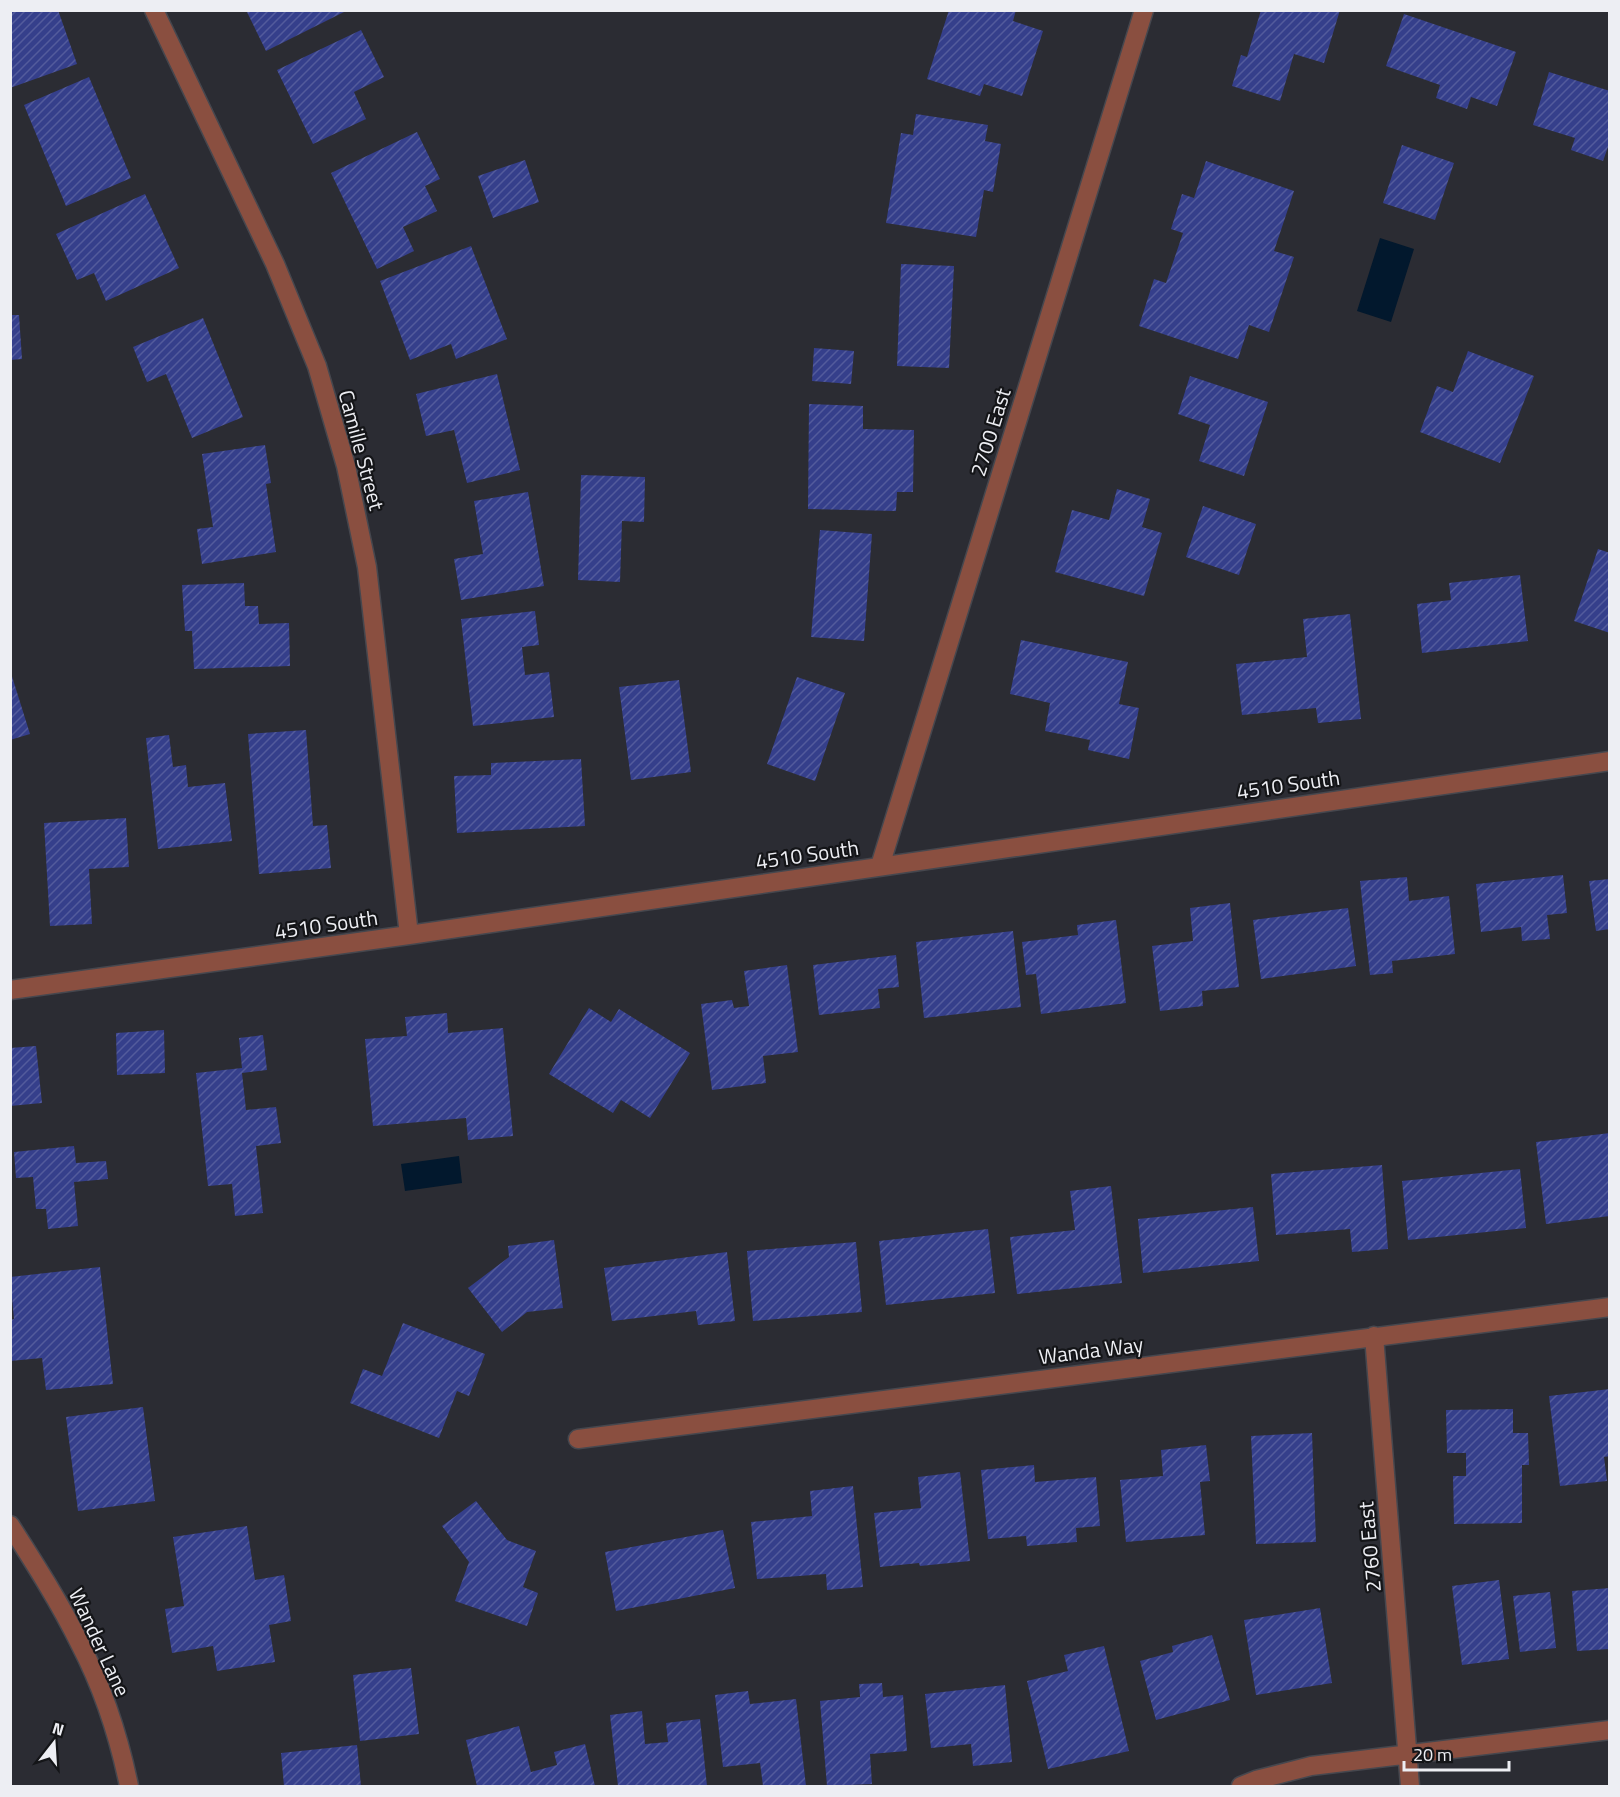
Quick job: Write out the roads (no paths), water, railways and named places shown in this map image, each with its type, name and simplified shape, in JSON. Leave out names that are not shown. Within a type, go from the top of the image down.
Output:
[{"type":"street","name":"Camille Street","points":[[154,10],[275,264],[316,366],[346,466],[367,567],[409,935]]},
{"type":"street","name":"2700 East","points":[[880,866],[1144,10]]},
{"type":"street","name":"4510 South","points":[[10,990],[409,935],[1610,761]]},
{"type":"street","name":"Wanda Way","points":[[578,1439],[1610,1307]]},
{"type":"street","name":"2760 East","points":[[1374,1336],[1410,1786]]},
{"type":"street","name":"Wander Lane","points":[[10,1525],[56,1598],[81,1645],[111,1719],[129,1786]]},
{"type":"street","points":[[1241,1786],[1311,1766],[1610,1730]]},
{"type":"water","points":[[1380,238],[1414,249],[1391,322],[1357,311]]},
{"type":"water","points":[[459,1156],[462,1183],[405,1191],[401,1164]]}]
